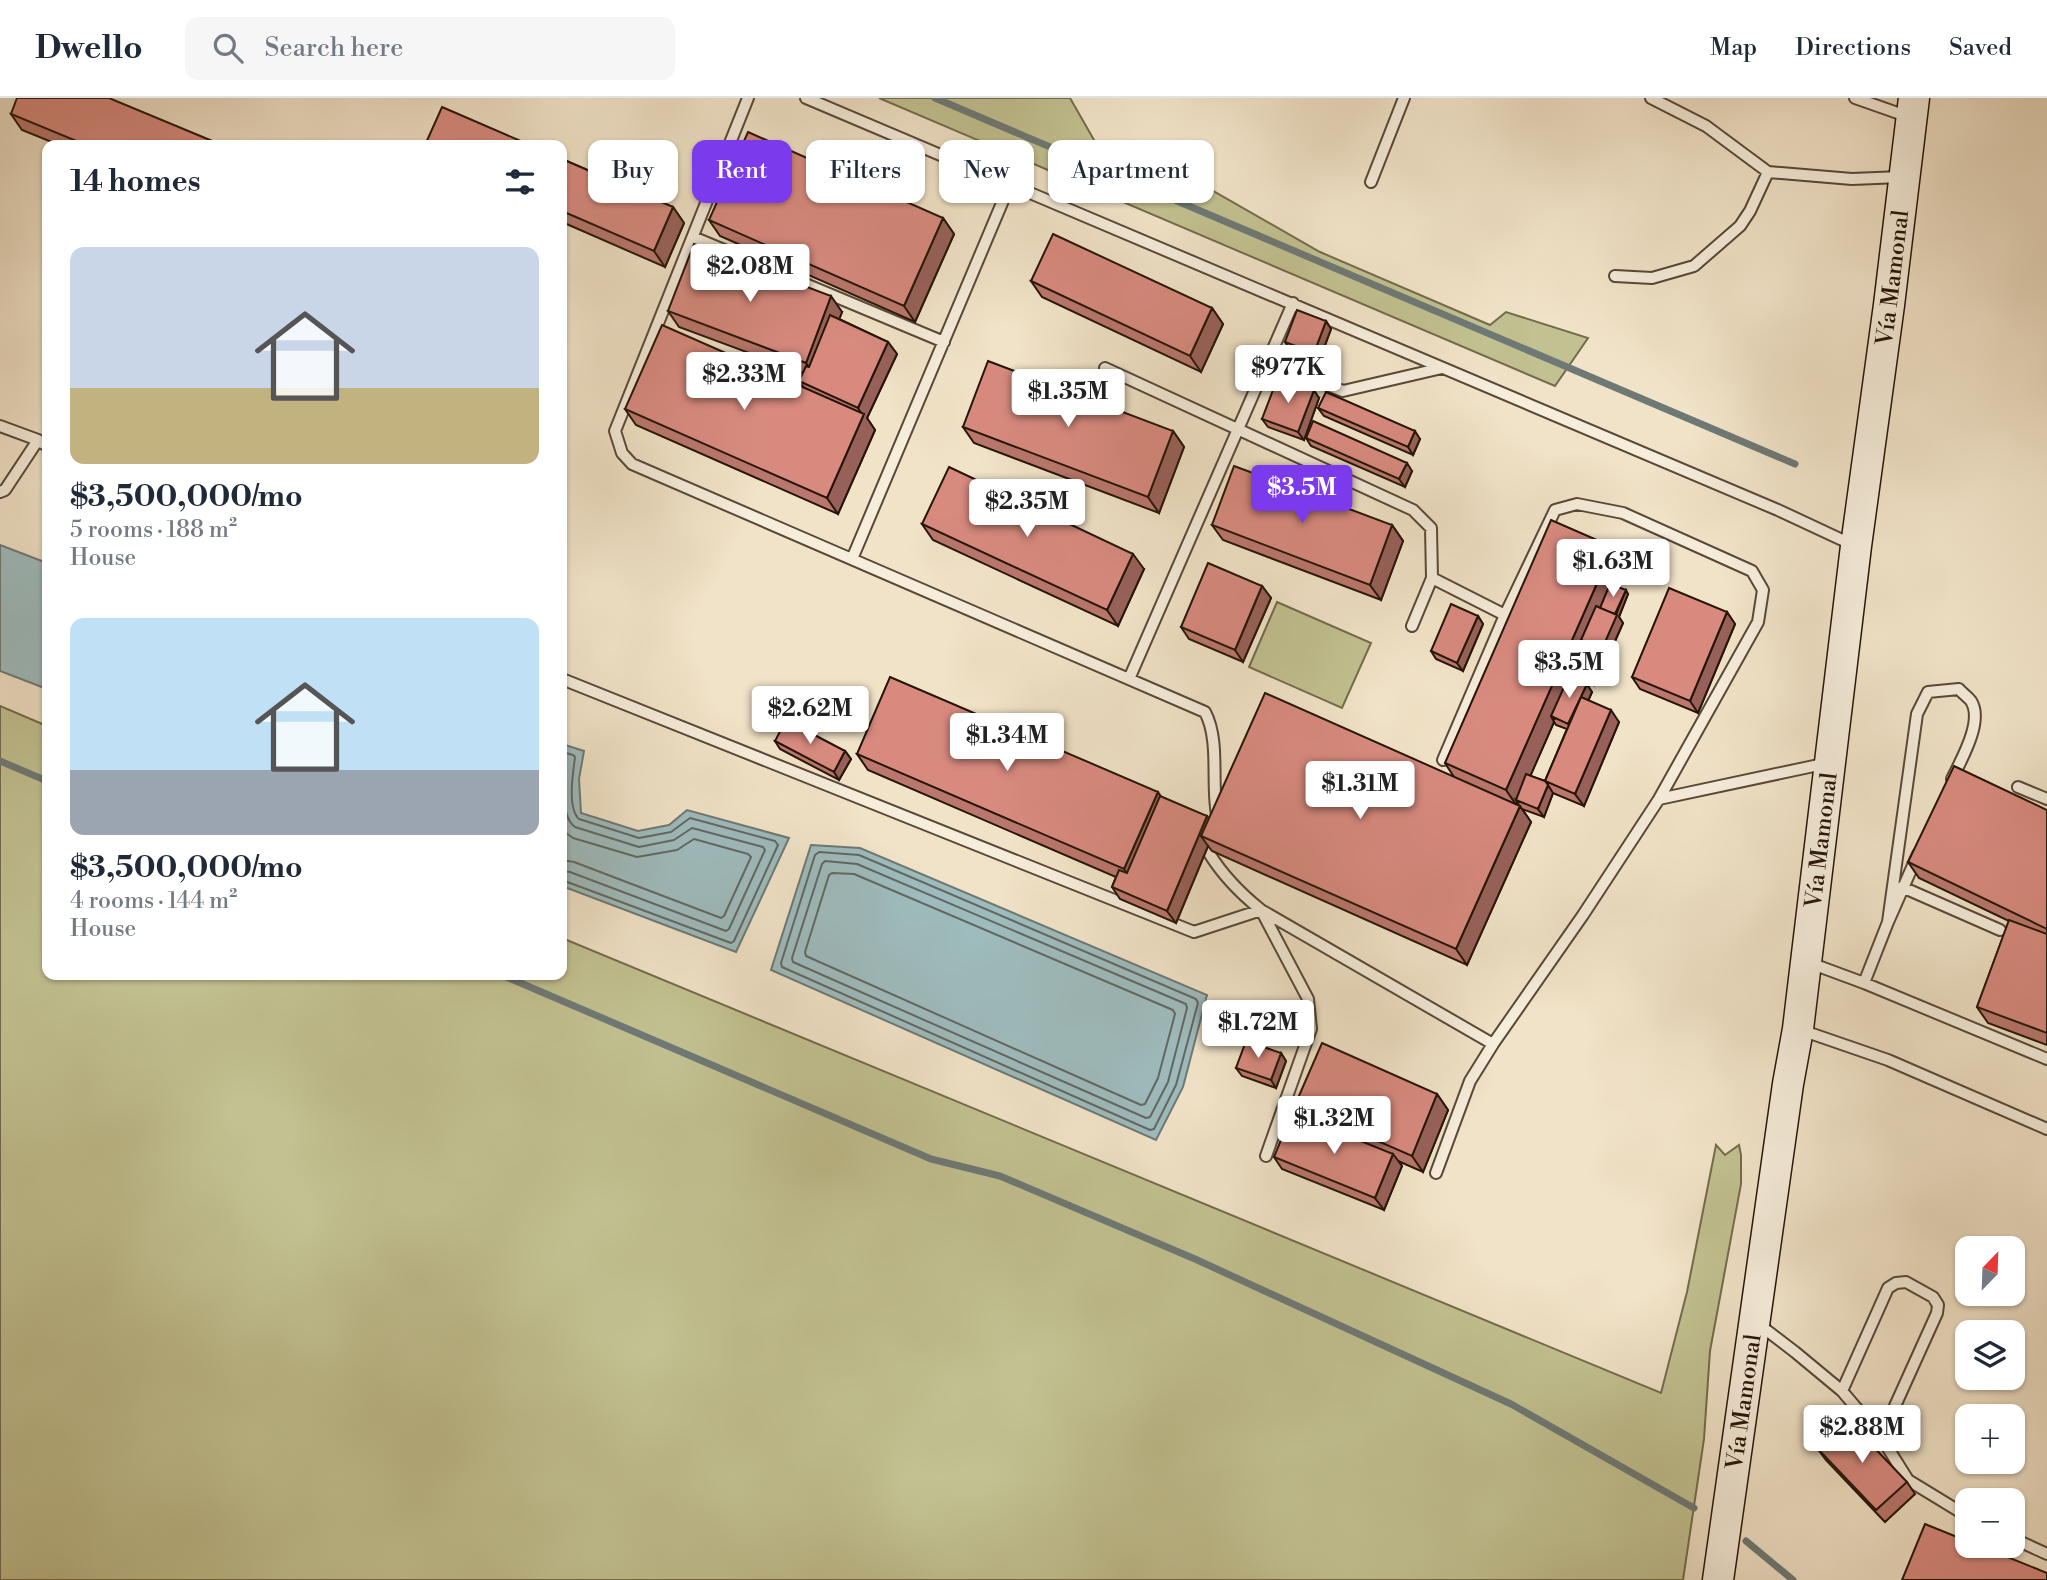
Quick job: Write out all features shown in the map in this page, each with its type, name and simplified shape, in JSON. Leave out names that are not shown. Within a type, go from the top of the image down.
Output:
[{"type":"street","name":"Vía Mamonal","points":[[1718,1580],[1807,962],[1856,546],[1889,305],[1912,108]]},
{"type":"lane","points":[[748,98],[615,431],[622,453],[632,464],[1207,714],[1212,734],[1214,805],[1219,826],[1209,853],[1219,870],[1240,893],[1261,910],[1493,1044]]},
{"type":"lane","points":[[806,98],[939,154]]},
{"type":"lane","points":[[1371,182],[1404,98]]},
{"type":"lane","points":[[1651,98],[1706,126],[1769,172],[1852,179],[1904,177]]},
{"type":"lane","points":[[1855,98],[1912,108]]},
{"type":"lane","points":[[1615,276],[1652,278],[1694,266],[1740,226],[1769,172]]},
{"type":"lane","points":[[1034,194],[1778,510],[1856,546]]},
{"type":"lane","points":[[852,559],[1002,203]]},
{"type":"lane","points":[[693,237],[944,342]]},
{"type":"lane","points":[[1129,680],[1293,303]]},
{"type":"lane","points":[[1268,362],[1343,391],[1443,368]]},
{"type":"lane","points":[[1105,368],[1413,510],[1431,528],[1432,578],[1412,626]]},
{"type":"lane","points":[[0,426],[42,443],[5,490],[0,492]]},
{"type":"lane","points":[[1436,1173],[1470,1081],[1659,799],[1758,622],[1763,590],[1752,571],[1623,513],[1577,504],[1555,510],[1505,615],[1443,760]]},
{"type":"lane","points":[[1432,578],[1505,615]]},
{"type":"lane","points":[[567,681],[1194,932],[1261,910]]},
{"type":"lane","points":[[1888,922],[1917,714],[1928,692],[1959,689],[1971,701],[1975,713],[1972,736],[1949,786]]},
{"type":"lane","points":[[1659,799],[1830,763]]},
{"type":"lane","points":[[2018,787],[2047,799]]},
{"type":"lane","points":[[1864,983],[1920,849]]},
{"type":"lane","points":[[1902,887],[2000,930]]},
{"type":"lane","points":[[1261,910],[1308,999],[1311,1029],[1266,1156]]},
{"type":"lane","points":[[1807,962],[2047,1059]]},
{"type":"lane","points":[[1798,1029],[1888,1060],[2047,1129]]},
{"type":"lane","points":[[1842,1391],[1888,1288],[1896,1283],[1906,1282],[1933,1297],[1937,1313],[1881,1437]]},
{"type":"lane","points":[[1755,1322],[1842,1391],[1881,1437],[1908,1480],[1955,1509]]},
{"type":"lane","points":[[2025,1544],[2047,1553]]},
{"type":"shaded area","points":[[879,98],[1070,98],[1094,140],[1048,140],[1048,170],[1034,164],[1034,140],[978,140]]},
{"type":"shaded area","points":[[1214,191],[1320,252],[1490,325],[1506,312],[1588,338],[1555,386],[1125,203],[1214,203]]},
{"type":"shaded area","points":[[1277,602],[1371,643],[1342,708],[1249,667]]},
{"type":"shaded area","points":[[0,706],[42,724],[42,980],[567,980],[567,940],[1661,1393],[1687,1292],[1716,1145],[1725,1155],[1739,1145],[1741,1184],[1710,1351],[1704,1439],[1683,1580],[0,1580]]},
{"type":"water","points":[[0,545],[42,561],[42,687],[0,671]]},
{"type":"water","points":[[567,746],[584,751],[579,779],[581,813],[638,831],[669,825],[687,810],[789,838],[736,952],[567,888]]},
{"type":"water","points":[[811,845],[860,848],[1207,995],[1183,1087],[1156,1140],[771,970]]},
{"type":"building","points":[[17,98],[109,98],[210,140],[74,140],[11,114]]},
{"type":"building","points":[[442,107],[518,140],[427,140]]},
{"type":"building","points":[[748,132],[766,140],[744,140]]},
{"type":"building","points":[[792,151],[806,158],[806,203],[909,203],[943,218],[904,306],[709,220],[717,203],[792,203]]},
{"type":"building","points":[[567,161],[588,170],[588,203],[664,203],[673,207],[654,251],[567,213]]},
{"type":"building","points":[[1053,234],[1212,308],[1190,356],[1031,281]]},
{"type":"building","points":[[694,244],[831,296],[806,363],[668,311]]},
{"type":"building","points":[[1297,310],[1326,321],[1314,353],[1285,342]]},
{"type":"building","points":[[830,315],[888,342],[858,408],[799,381],[806,366],[809,367]]},
{"type":"building","points":[[662,325],[864,414],[827,498],[625,409]]},
{"type":"building","points":[[988,361],[1173,431],[1148,497],[963,427]]},
{"type":"building","points":[[1278,377],[1314,390],[1298,432],[1262,419]]},
{"type":"building","points":[[1326,392],[1415,431],[1408,447],[1318,408]]},
{"type":"building","points":[[1313,421],[1407,463],[1399,479],[1306,438]]},
{"type":"building","points":[[1234,466],[1392,525],[1370,585],[1212,525]]},
{"type":"building","points":[[949,467],[1133,554],[1107,610],[922,524]]},
{"type":"building","points":[[1551,520],[1613,547],[1506,790],[1445,763]]},
{"type":"building","points":[[1208,563],[1262,586],[1235,650],[1181,627]]},
{"type":"building","points":[[1610,584],[1626,590],[1615,614],[1600,608]]},
{"type":"building","points":[[1669,588],[1727,612],[1690,701],[1632,677]]},
{"type":"building","points":[[1451,604],[1478,616],[1457,663],[1431,651]]},
{"type":"building","points":[[1596,606],[1617,615],[1602,649],[1581,640]]},
{"type":"building","points":[[1584,650],[1601,657],[1591,681],[1574,674]]},
{"type":"building","points":[[1569,676],[1587,684],[1568,724],[1551,716]]},
{"type":"building","points":[[890,677],[1158,792],[1124,869],[857,754]]},
{"type":"building","points":[[1265,693],[1520,806],[1456,949],[1201,836]]},
{"type":"building","points":[[1581,697],[1611,710],[1575,794],[1545,781]]},
{"type":"building","points":[[786,720],[845,751],[834,772],[775,741]]},
{"type":"building","points":[[1954,766],[2047,810],[2047,929],[1908,862]]},
{"type":"building","points":[[1526,774],[1545,781],[1548,785],[1538,809],[1516,800]]},
{"type":"building","points":[[1160,796],[1207,816],[1167,911],[1112,887],[1119,870],[1127,873]]},
{"type":"building","points":[[2009,920],[2047,934],[2047,1033],[1977,1007]]},
{"type":"building","points":[[1246,1041],[1281,1053],[1271,1080],[1236,1068]]},
{"type":"building","points":[[1322,1043],[1437,1094],[1412,1156],[1295,1105]]},
{"type":"building","points":[[1292,1113],[1393,1154],[1375,1198],[1274,1157]]},
{"type":"building","points":[[1848,1420],[1907,1482],[1876,1510],[1817,1448]]},
{"type":"building","points":[[1925,1524],[1955,1536],[1955,1558],[2010,1558],[2047,1573],[2047,1580],[1902,1580]]},
{"type":"waterway","points":[[935,98],[1795,464]]},
{"type":"waterway","points":[[0,761],[42,779]]},
{"type":"waterway","points":[[514,980],[931,1159],[1000,1176],[1195,1259],[1511,1404],[1694,1508]]},
{"type":"waterway","points":[[1746,1541],[1793,1580]]}]
